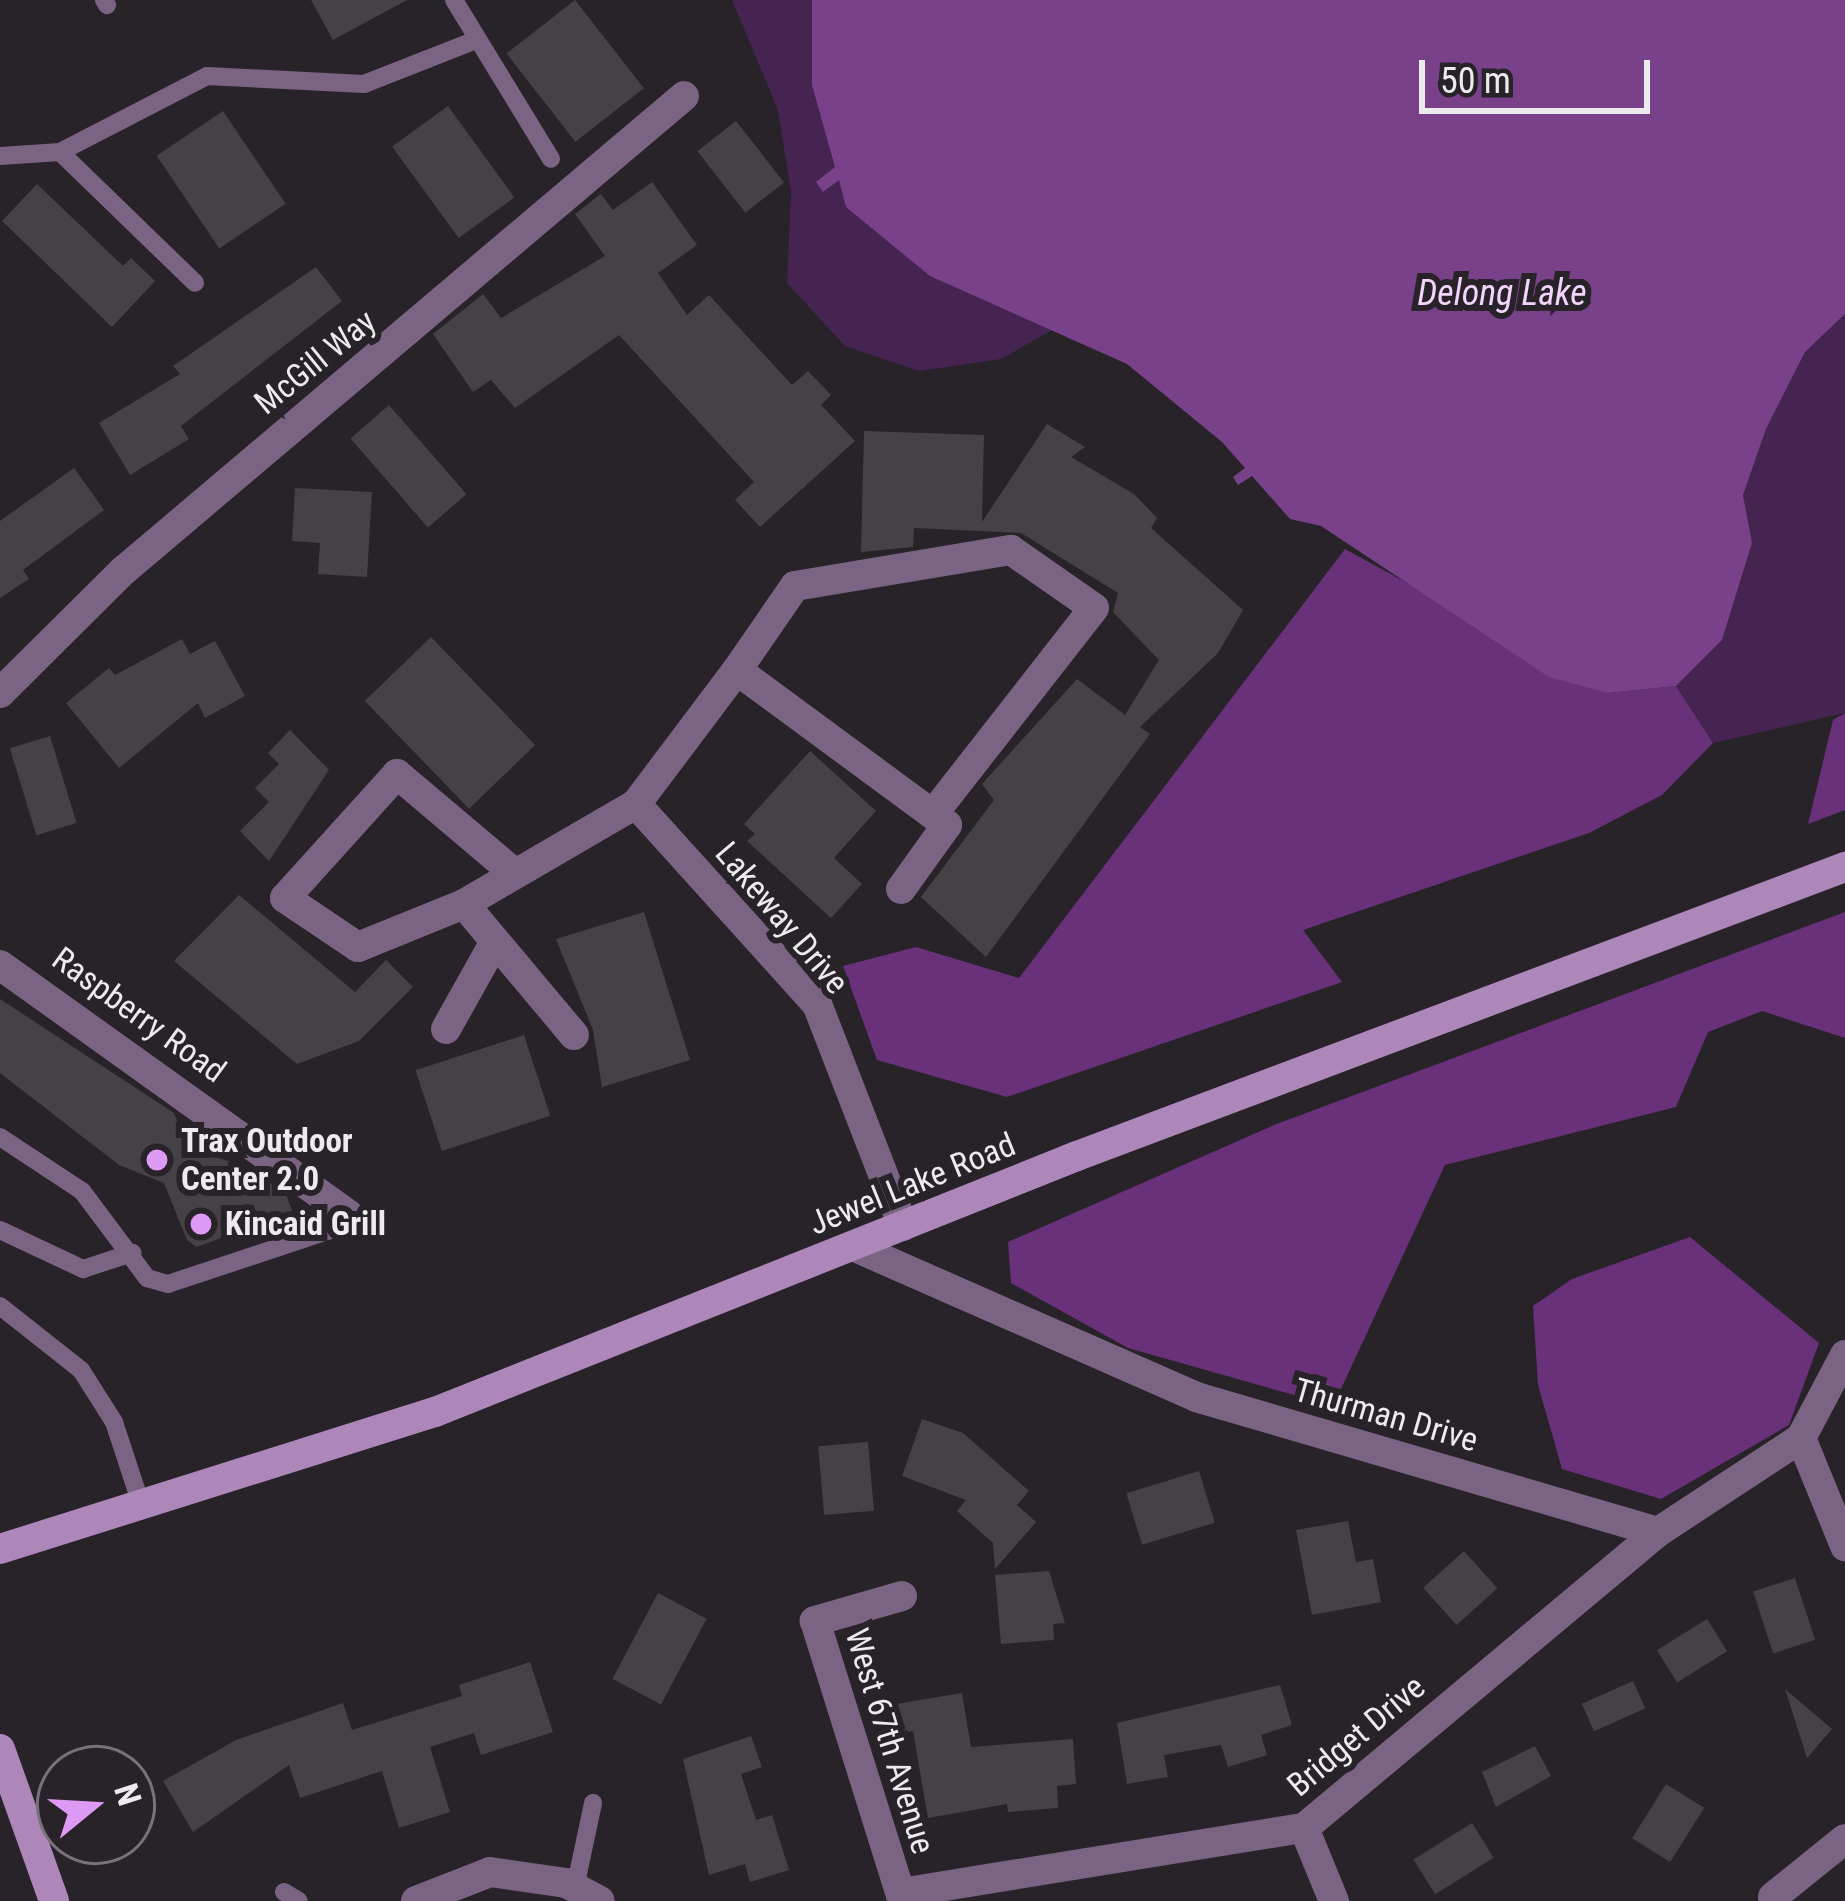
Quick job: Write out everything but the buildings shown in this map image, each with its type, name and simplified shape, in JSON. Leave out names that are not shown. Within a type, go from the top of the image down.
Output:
[{"type":"main road","name":"Jewel Lake Road","points":[[0,1549],[435,1412],[903,1226],[1845,867]]},
{"type":"main road","points":[[0,1749],[54,1901]]},
{"type":"street","name":"McGill Way","points":[[0,693],[123,571],[684,96]]},
{"type":"street","points":[[513,872],[397,774],[285,898],[358,947],[464,904],[636,804],[795,586],[970,550],[1011,550],[1094,608],[933,814]]},
{"type":"street","points":[[736,670],[947,825],[901,889]]},
{"type":"street","name":"Lakeway Drive","points":[[636,804],[817,1004],[903,1226]]},
{"type":"street","points":[[464,904],[574,1035]]},
{"type":"street","points":[[446,1029],[494,943]]},
{"type":"street","name":"Raspberry Road","points":[[0,965],[348,1214]]},
{"type":"street","name":"Thurman Drive","points":[[855,1247],[1196,1397],[1658,1532]]},
{"type":"street","points":[[1658,1532],[1801,1438],[1845,1355]]},
{"type":"street","points":[[1801,1438],[1845,1546]]},
{"type":"street","name":"Bridget Drive","points":[[902,1897],[1304,1828],[1658,1532]]},
{"type":"street","name":"West 67th Avenue","points":[[902,1596],[815,1621],[902,1897]]},
{"type":"street","points":[[1304,1828],[1334,1901]]},
{"type":"street","points":[[1773,1897],[1845,1839]]},
{"type":"street","points":[[416,1901],[490,1872],[587,1894]]},
{"type":"lane","points":[[454,0],[551,159]]},
{"type":"lane","points":[[0,155],[60,152],[207,76],[364,84],[476,40]]},
{"type":"lane","points":[[60,152],[195,283]]},
{"type":"lane","points":[[0,1137],[82,1191],[147,1278],[168,1284],[339,1227],[348,1214]]},
{"type":"lane","points":[[0,1230],[83,1269],[132,1253]]},
{"type":"lane","points":[[0,1306],[81,1370],[114,1422],[141,1504]]},
{"type":"lane","points":[[587,1894],[593,1803]]},
{"type":"shaded area","points":[[732,0],[812,0],[812,85],[1001,303],[1054,329],[1001,359],[919,371],[845,346],[787,283],[791,192],[778,110]]},
{"type":"shaded area","points":[[1845,314],[1845,713],[1713,743],[1676,686],[1722,640],[1752,543],[1743,495],[1766,429],[1805,352]]},
{"type":"shaded area","points":[[1345,549],[1608,693],[1676,686],[1713,743],[1662,795],[1589,833],[1303,930],[1342,982],[1007,1097],[877,1060],[843,966],[916,947],[1019,978]]},
{"type":"shaded area","points":[[1845,713],[1845,810],[1808,824],[1833,720]]},
{"type":"shaded area","points":[[1845,912],[1845,1038],[1762,1011],[1708,1032],[1676,1107],[1445,1165],[1333,1406],[1128,1348],[1011,1283],[1008,1242],[1274,1125]]},
{"type":"shaded area","points":[[1690,1237],[1819,1343],[1789,1425],[1661,1499],[1562,1469],[1538,1385],[1533,1306],[1572,1279]]},
{"type":"water","name":"Delong Lake","points":[[812,0],[1845,0],[1845,314],[1805,352],[1766,429],[1743,495],[1752,543],[1722,640],[1676,686],[1608,693],[1549,677],[1321,526],[1290,519],[1252,476],[1238,485],[1233,477],[1245,468],[1222,442],[1127,364],[930,276],[846,207],[839,180],[823,192],[816,182],[835,167],[812,85]]},
{"type":"place","name":"Trax Outdoor Center 2.0","points":[[157,1160]]},
{"type":"place","name":"Kincaid Grill","points":[[201,1224]]}]
